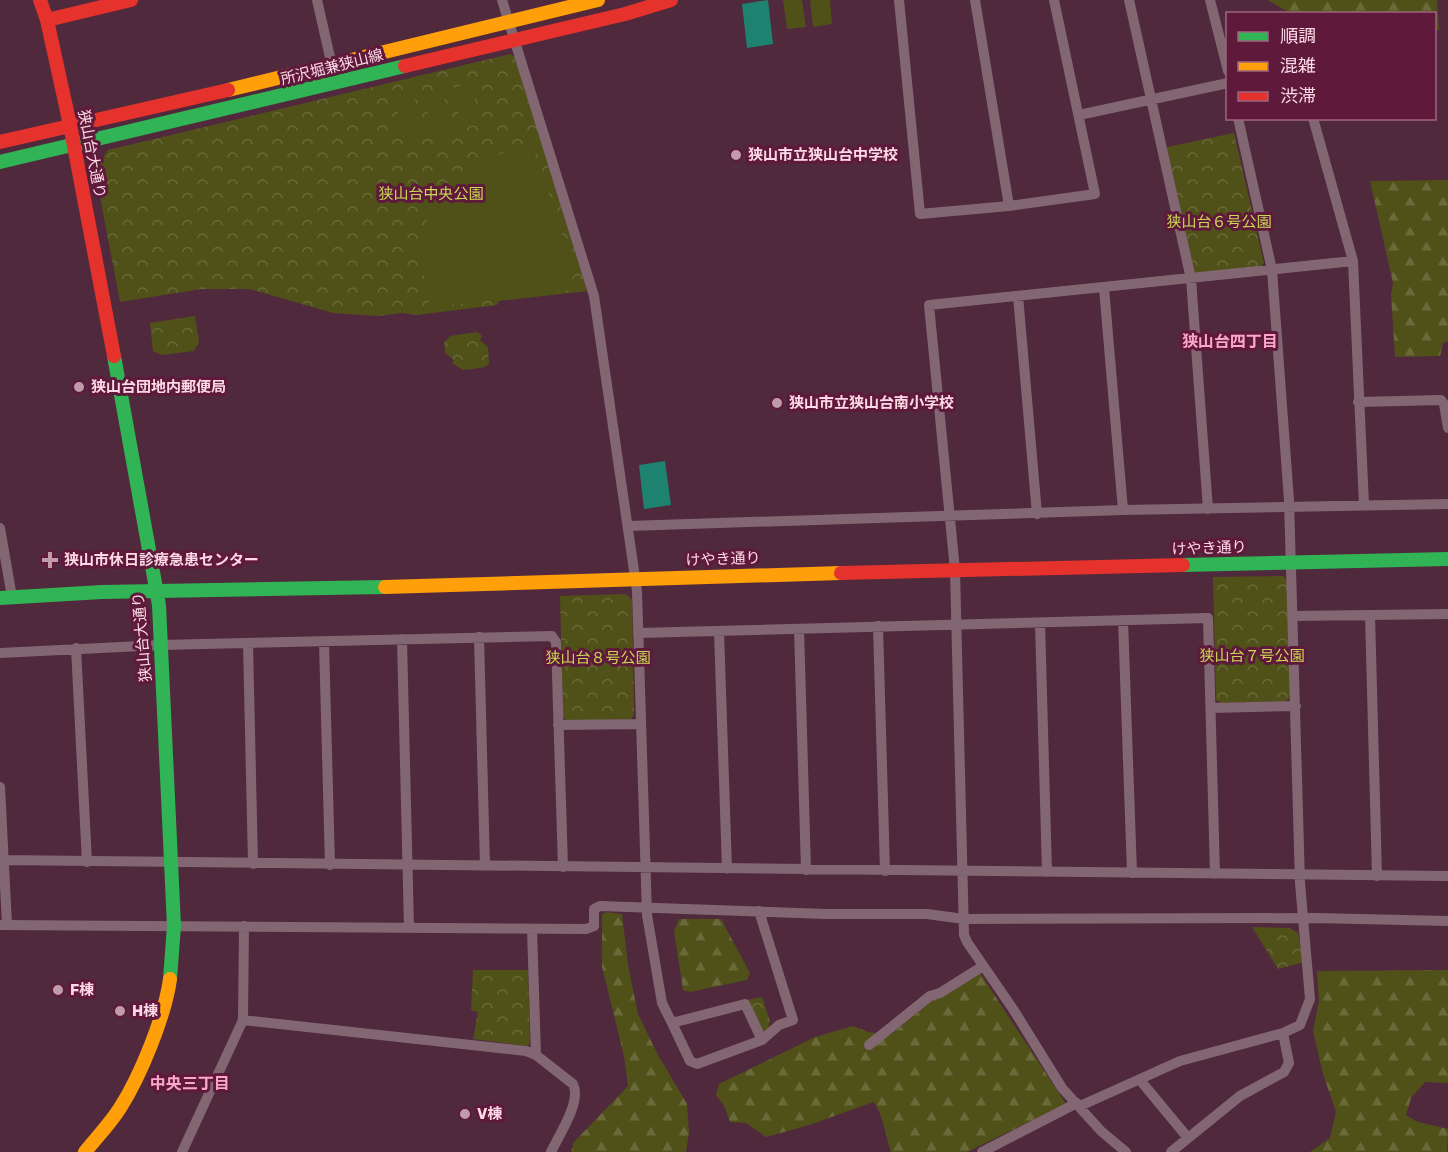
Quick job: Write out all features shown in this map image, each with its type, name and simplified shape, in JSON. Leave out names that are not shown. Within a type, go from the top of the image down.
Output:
[{"type":"street","name":"狭山台大通り","points":[[40,0],[47,20],[74,144],[156,590],[172,863],[174,926],[170,982],[159,1023],[147,1054],[120,1108],[85,1152]]},
{"type":"street","points":[[47,20],[131,0]]},
{"type":"street","points":[[317,0],[332,66]]},
{"type":"street","points":[[502,0],[594,296],[636,578],[646,908],[662,1003],[690,1061],[697,1064],[762,1040],[779,1025],[793,1020],[759,911]]},
{"type":"street","name":"所沢堀兼狭山線","points":[[0,142],[332,66],[508,22],[553,5],[598,0]]},
{"type":"street","name":"所沢堀兼狭山線","points":[[0,162],[625,14],[672,0]]},
{"type":"street","points":[[975,0],[1009,206]]},
{"type":"street","points":[[902,1],[920,214],[1009,206],[1095,194],[1054,0]]},
{"type":"street","points":[[1129,0],[1191,279],[1208,508]]},
{"type":"street","points":[[1210,0],[1226,67]]},
{"type":"street","points":[[1079,115],[1226,83]]},
{"type":"street","points":[[982,1152],[1078,1105],[1180,1061],[1283,1033],[1300,1025],[1310,999],[1300,875],[1290,506],[1272,270],[1238,120]]},
{"type":"street","points":[[1314,120],[1353,261],[1364,505]]},
{"type":"street","points":[[1126,1152],[1101,1131],[1062,1088],[1047,1061],[964,935],[955,570],[930,305],[1353,261]]},
{"type":"street","points":[[1104,288],[1123,510]]},
{"type":"street","points":[[1018,296],[1037,514]]},
{"type":"street","points":[[1358,402],[1441,400],[1444,404],[1448,428]]},
{"type":"street","points":[[628,526],[1123,510],[1448,504]]},
{"type":"street","points":[[0,528],[6,598]]},
{"type":"street","name":"けやき通り","points":[[6,598],[156,590],[311,589],[636,578],[1448,559]]},
{"type":"street","points":[[1293,616],[1448,614]]},
{"type":"street","points":[[1370,615],[1377,876]]},
{"type":"street","points":[[638,633],[1208,618],[1215,874]]},
{"type":"street","points":[[1123,620],[1132,873]]},
{"type":"street","points":[[1040,623],[1047,872]]},
{"type":"street","points":[[878,626],[885,871]]},
{"type":"street","points":[[799,629],[806,870]]},
{"type":"street","points":[[719,632],[727,869]]},
{"type":"street","points":[[0,653],[161,645],[554,636],[563,867]]},
{"type":"street","points":[[479,637],[485,866]]},
{"type":"street","points":[[402,639],[409,928]]},
{"type":"street","points":[[324,642],[330,865]]},
{"type":"street","points":[[248,643],[253,864]]},
{"type":"street","points":[[76,648],[87,862]]},
{"type":"street","points":[[1211,708],[1296,706]]},
{"type":"street","points":[[558,725],[641,724]]},
{"type":"street","points":[[0,786],[3,925],[592,928],[594,909],[600,906],[861,915],[927,914],[964,919],[1448,921]]},
{"type":"street","points":[[2,860],[1448,876]]},
{"type":"street","points":[[182,1152],[243,1020],[244,926]]},
{"type":"street","points":[[532,929],[536,1055]]},
{"type":"street","points":[[869,1045],[930,996],[947,989],[983,966]]},
{"type":"street","points":[[672,1023],[745,1004],[762,1040]]},
{"type":"street","points":[[243,1020],[517,1050],[536,1055],[573,1084],[576,1089],[575,1102],[551,1152]]},
{"type":"street","points":[[1171,1152],[1240,1096],[1284,1072],[1288,1063],[1283,1033]]},
{"type":"street","points":[[1140,1080],[1188,1138]]},
{"type":"green space","points":[[783,0],[802,0],[806,27],[787,29]]},
{"type":"green space","points":[[810,0],[830,0],[832,24],[813,27]]},
{"type":"green space","points":[[1268,0],[1437,0],[1439,30],[1436,30],[1436,12],[1288,12]]},
{"type":"green space","name":"狭山台中央公園","points":[[510,54],[515,57],[587,291],[499,301],[497,305],[417,315],[402,313],[377,316],[333,313],[250,289],[201,289],[120,302],[95,170],[108,150]]},
{"type":"green space","points":[[471,83],[480,124],[462,128],[452,88]]},
{"type":"green space","points":[[442,90],[452,131],[433,135],[424,94]]},
{"type":"green space","points":[[414,97],[424,138],[405,142],[395,102]]},
{"type":"green space","name":"狭山台６号公園","points":[[1234,133],[1264,263],[1260,267],[1197,274],[1193,271],[1167,147]]},
{"type":"green space","points":[[533,147],[575,273],[566,291],[430,307],[424,275],[423,246],[427,220],[437,198],[453,179],[474,164],[500,154]]},
{"type":"green space","points":[[1448,180],[1448,341],[1443,343],[1440,356],[1395,357],[1391,295],[1393,283],[1370,181]]},
{"type":"green space","points":[[195,316],[199,342],[194,351],[162,355],[153,351],[150,323]]},
{"type":"green space","points":[[477,332],[482,336],[480,340],[488,347],[489,364],[485,367],[463,370],[452,363],[454,360],[445,353],[444,343],[450,336]]},
{"type":"green space","name":"狭山台７号公園","points":[[1283,576],[1288,581],[1290,697],[1286,701],[1221,703],[1216,700],[1213,577]]},
{"type":"green space","name":"狭山台８号公園","points":[[626,594],[632,600],[634,715],[631,719],[567,721],[563,716],[560,596]]},
{"type":"green space","points":[[606,912],[622,914],[628,965],[638,1014],[658,1055],[687,1104],[689,1133],[686,1152],[571,1152],[574,1142],[628,1086],[624,1056],[602,967],[602,915]]},
{"type":"green space","points":[[679,919],[721,919],[750,973],[747,980],[690,992],[683,990],[674,931]]},
{"type":"green space","points":[[1252,927],[1290,928],[1298,933],[1304,962],[1278,969]]},
{"type":"green space","points":[[473,970],[528,970],[530,1042],[528,1046],[473,1039],[478,1012],[471,1010]]},
{"type":"green space","points":[[1448,970],[1448,1083],[1425,1082],[1411,1098],[1406,1115],[1418,1122],[1448,1129],[1447,1152],[1310,1152],[1330,1138],[1336,1112],[1323,1074],[1313,1031],[1319,1001],[1317,971]]},
{"type":"green space","points":[[980,973],[1066,1104],[967,1152],[891,1152],[874,1102],[806,1126],[766,1137],[746,1123],[730,1122],[724,1106],[716,1095],[719,1084],[815,1037],[853,1026],[868,1032],[890,1035],[933,1000]]},
{"type":"green space","points":[[762,997],[770,1021],[767,1033],[762,1033],[747,1000]]},
{"type":"shaded area","points":[[768,0],[773,44],[747,48],[742,4]]},
{"type":"shaded area","points":[[665,461],[671,505],[644,509],[639,465]]},
{"type":"traffic: fast","points":[[0,162],[405,66]]},
{"type":"traffic: fast","points":[[114,356],[159,605],[174,926],[170,979]]},
{"type":"traffic: fast","points":[[1183,565],[1448,559]]},
{"type":"traffic: fast","points":[[0,598],[102,592],[385,587]]},
{"type":"traffic: slow","points":[[228,90],[598,0]]},
{"type":"traffic: slow","points":[[385,587],[841,573]]},
{"type":"traffic: slow","points":[[85,1152],[116,1114],[136,1080],[151,1046],[170,979]]},
{"type":"traffic: jam","points":[[40,0],[47,20],[70,125],[114,356]]},
{"type":"traffic: jam","points":[[47,20],[131,0]]},
{"type":"traffic: jam","points":[[405,66],[625,14],[671,0]]},
{"type":"traffic: jam","points":[[0,142],[228,90]]},
{"type":"traffic: jam","points":[[841,573],[1183,565]]},
{"type":"place","name":"狭山市立狭山台中学校","points":[[736,155]]},
{"type":"place","name":"狭山台団地内郵便局","points":[[79,387]]},
{"type":"place","name":"狭山市立狭山台南小学校","points":[[777,403]]},
{"type":"place","name":"狭山市休日診療急患センター","points":[[50,560]]},
{"type":"place","name":"F棟","points":[[58,990]]},
{"type":"place","name":"H棟","points":[[120,1011]]},
{"type":"place","name":"V棟","points":[[465,1114]]},
{"type":"district","name":"狭山台四丁目","points":[[1230,341]]},
{"type":"district","name":"中央三丁目","points":[[190,1083]]}]
